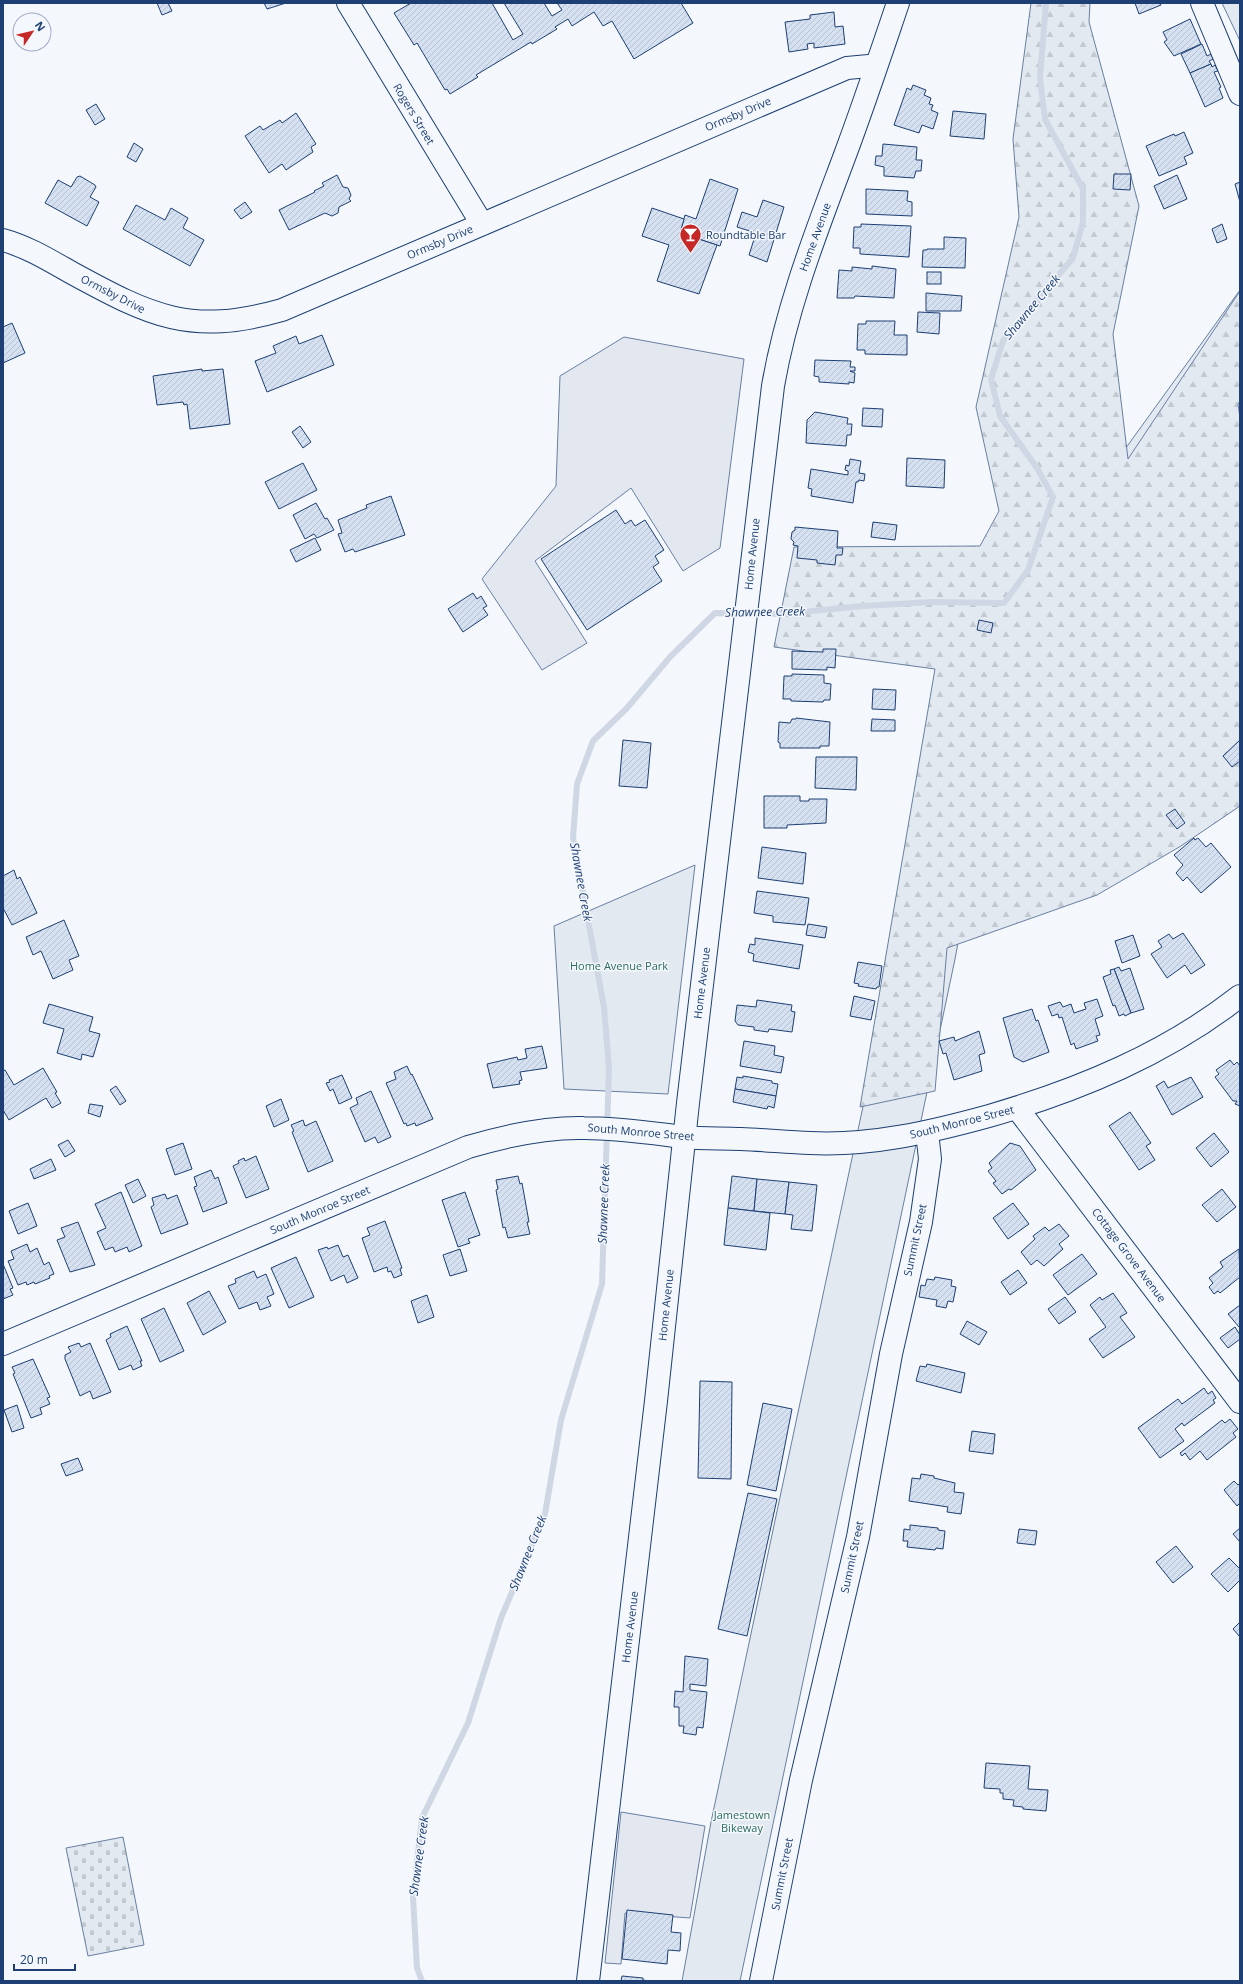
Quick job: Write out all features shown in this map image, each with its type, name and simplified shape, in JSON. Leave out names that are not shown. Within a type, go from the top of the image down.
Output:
[{"type":"street","name":"Rogers Street","points":[[348,3],[482,224]]},
{"type":"street","name":"Home Avenue","points":[[588,1981],[641,1535],[743,634],[775,375],[789,312],[804,265],[898,3]]},
{"type":"street","points":[[1202,3],[1240,94]]},
{"type":"street","name":"Ormsby Drive","points":[[3,240],[35,252],[121,300],[143,310],[180,320],[200,322],[252,319],[282,310],[847,68],[869,66],[875,68]]},
{"type":"street","name":"South Monroe Street","points":[[3,1344],[468,1147],[491,1140],[537,1131],[583,1128],[626,1130],[685,1137],[840,1143],[884,1140],[927,1132],[1017,1108],[1109,1074],[1145,1057],[1206,1021],[1240,996]]},
{"type":"street","name":"Cottage Grove Avenue","points":[[1017,1108],[1240,1402]]},
{"type":"street","name":"Summit Street","points":[[761,1981],[801,1780],[858,1537],[891,1354],[921,1222],[930,1158],[927,1132]]},
{"type":"green space","points":[[1031,3],[1090,3],[1089,22],[1139,206],[1113,334],[1128,459],[1240,291],[1240,401],[1238,404],[1240,418],[1240,806],[1181,846],[1097,895],[947,948],[935,1091],[860,1107],[935,669],[774,647],[794,547],[980,546],[999,511],[976,407],[1019,217],[1013,139]]},
{"type":"green space","points":[[1222,3],[1240,3],[1240,41]]},
{"type":"green space","name":"Jamestown Bikeway","points":[[1240,290],[1240,360],[970,877],[955,959],[740,1981],[682,1981],[711,1822],[875,1050],[1115,463]]},
{"type":"green space","name":"Home Avenue Park","points":[[695,865],[668,1094],[564,1089],[554,926]]},
{"type":"green space","points":[[123,1837],[144,1945],[88,1956],[66,1848]]},
{"type":"shaded area","points":[[624,337],[744,359],[720,548],[683,571],[631,488],[535,561],[587,643],[542,670],[482,579],[556,486],[560,376]]},
{"type":"shaded area","points":[[621,1812],[705,1826],[690,1918],[625,1913],[621,1964],[605,1963]]},
{"type":"building","points":[[157,3],[168,3],[172,11],[162,15]]},
{"type":"building","points":[[264,3],[286,3],[267,9]]},
{"type":"building","points":[[411,3],[492,3],[513,40],[523,34],[504,3],[544,3],[552,16],[562,10],[557,3],[681,3],[693,23],[634,59],[612,21],[603,26],[594,12],[572,26],[568,19],[555,27],[557,29],[532,44],[531,42],[476,75],[478,77],[450,94],[447,89],[445,90],[417,43],[414,45],[394,13]]},
{"type":"building","points":[[1135,3],[1160,3],[1161,5],[1139,14]]},
{"type":"building","points":[[834,12],[835,27],[843,26],[845,44],[814,48],[814,43],[807,44],[808,49],[789,52],[785,22],[810,19],[810,15]]},
{"type":"building","points":[[1190,19],[1201,44],[1174,56],[1164,42],[1167,40],[1163,32]]},
{"type":"building","points":[[1202,44],[1207,56],[1211,54],[1213,59],[1209,61],[1211,64],[1190,73],[1181,54]]},
{"type":"building","points":[[1211,64],[1212,67],[1215,65],[1218,71],[1214,72],[1221,87],[1219,88],[1223,98],[1205,107],[1190,73]]},
{"type":"building","points":[[913,85],[926,90],[924,95],[931,98],[929,104],[933,105],[931,110],[938,113],[933,129],[922,125],[919,133],[894,125],[907,88],[911,90]]},
{"type":"building","points":[[96,104],[105,119],[95,125],[86,110]]},
{"type":"building","points":[[953,111],[986,114],[984,139],[950,136]]},
{"type":"building","points":[[296,113],[316,144],[311,147],[313,152],[286,170],[282,164],[269,173],[245,136],[260,126],[263,130],[280,120],[282,123]]},
{"type":"building","points":[[1184,132],[1193,153],[1184,157],[1187,164],[1159,176],[1146,146],[1174,134],[1175,136]]},
{"type":"building","points":[[134,143],[143,149],[136,162],[127,157]]},
{"type":"building","points":[[883,144],[917,147],[916,160],[922,160],[921,171],[916,171],[914,178],[884,176],[884,167],[875,165],[876,156],[882,156]]},
{"type":"building","points":[[1114,174],[1131,174],[1130,190],[1113,189]]},
{"type":"building","points":[[337,175],[343,187],[348,188],[351,195],[349,199],[351,201],[339,207],[338,213],[332,216],[325,213],[289,230],[279,210],[315,192],[314,191],[324,186],[322,183]]},
{"type":"building","points":[[1177,175],[1187,199],[1164,209],[1154,186]]},
{"type":"building","points":[[80,176],[95,185],[96,187],[90,197],[99,202],[87,226],[45,203],[58,180],[71,187],[77,177]]},
{"type":"building","points":[[710,179],[738,189],[720,246],[680,233],[685,215],[696,219]]},
{"type":"building","points":[[1240,182],[1240,202],[1235,184]]},
{"type":"building","points":[[866,189],[908,191],[907,201],[912,202],[912,216],[866,214]]},
{"type":"building","points":[[763,200],[784,207],[767,262],[749,255],[756,233],[737,227],[742,212],[757,217]]},
{"type":"building","points":[[245,202],[252,212],[241,219],[234,210]]},
{"type":"building","points":[[136,205],[165,220],[171,208],[188,218],[183,228],[204,240],[190,266],[123,229]]},
{"type":"building","name":"Roundtable Bar","points":[[652,208],[684,219],[680,233],[717,245],[699,294],[657,281],[669,245],[642,236]]},
{"type":"building","points":[[861,224],[911,226],[909,257],[860,254],[860,248],[853,248],[854,227],[861,227]]},
{"type":"building","points":[[1222,224],[1227,239],[1217,243],[1212,229]]},
{"type":"building","points":[[944,237],[966,238],[965,268],[922,267],[923,250],[944,249]]},
{"type":"building","points":[[872,266],[896,269],[894,298],[855,296],[854,298],[837,298],[839,270],[852,271],[852,267],[872,269]]},
{"type":"building","points":[[927,272],[941,272],[941,284],[927,284]]},
{"type":"building","points":[[926,293],[962,296],[961,311],[926,311]]},
{"type":"building","points":[[918,312],[940,313],[939,334],[917,332]]},
{"type":"building","points":[[866,321],[895,321],[894,335],[907,335],[907,355],[865,354],[865,350],[857,350],[858,324],[866,324]]},
{"type":"building","points":[[12,323],[25,353],[3,363],[3,327]]},
{"type":"building","points":[[322,335],[334,365],[267,392],[255,361],[276,353],[273,346],[296,336],[299,344]]},
{"type":"building","points":[[815,360],[851,361],[850,367],[855,367],[855,371],[850,371],[855,373],[854,383],[819,382],[819,377],[814,376]]},
{"type":"building","points":[[202,369],[202,371],[223,369],[230,424],[190,429],[187,404],[184,405],[183,402],[157,405],[153,376]]},
{"type":"building","points":[[863,408],[883,409],[882,427],[862,426]]},
{"type":"building","points":[[815,412],[848,418],[847,424],[852,424],[851,435],[847,435],[846,446],[806,443],[807,420]]},
{"type":"building","points":[[300,426],[311,442],[303,448],[292,432]]},
{"type":"building","points":[[907,458],[945,460],[944,488],[906,486]]},
{"type":"building","points":[[850,459],[861,461],[859,473],[865,474],[864,481],[859,480],[856,482],[853,503],[811,496],[812,489],[808,488],[811,469],[848,475],[848,471],[845,470],[846,465],[849,466]]},
{"type":"building","points":[[303,463],[317,490],[279,509],[265,482]]},
{"type":"building","points":[[391,496],[405,535],[355,552],[353,549],[345,552],[338,534],[342,533],[338,520],[367,508],[366,505]]},
{"type":"building","points":[[316,503],[325,519],[327,518],[334,530],[317,538],[314,534],[305,539],[293,515]]},
{"type":"building","points":[[616,510],[625,524],[631,520],[635,526],[645,520],[664,550],[655,556],[659,563],[653,567],[662,581],[587,630],[541,559]]},
{"type":"building","points":[[873,522],[897,525],[895,540],[871,537]]},
{"type":"building","points":[[795,527],[838,531],[837,548],[843,548],[842,555],[836,555],[835,565],[817,563],[817,560],[797,558],[798,546],[793,545],[794,542],[791,539],[792,532],[795,530]]},
{"type":"building","points":[[315,538],[321,550],[296,562],[290,550]]},
{"type":"building","points":[[473,593],[477,599],[481,596],[487,606],[483,608],[488,615],[463,632],[448,609]]},
{"type":"building","points":[[979,620],[993,623],[991,633],[977,630]]},
{"type":"building","points":[[823,649],[836,649],[835,668],[827,667],[827,670],[792,669],[792,651],[823,652]]},
{"type":"building","points":[[792,674],[824,675],[824,683],[831,684],[830,700],[824,700],[823,702],[791,701],[791,699],[783,699],[784,676],[792,676]]},
{"type":"building","points":[[873,689],[896,690],[895,710],[872,709]]},
{"type":"building","points":[[796,718],[830,722],[829,746],[820,746],[820,748],[780,748],[780,743],[778,742],[779,722],[790,723],[792,719]]},
{"type":"building","points":[[872,719],[895,720],[895,731],[871,731]]},
{"type":"building","points":[[623,740],[651,743],[647,788],[619,786]]},
{"type":"building","points":[[1240,740],[1240,761],[1232,767],[1223,756]]},
{"type":"building","points":[[816,757],[857,757],[856,790],[815,788]]},
{"type":"building","points":[[764,796],[800,796],[800,801],[809,801],[809,799],[827,799],[826,823],[787,825],[787,828],[764,828]]},
{"type":"building","points":[[1175,809],[1185,823],[1177,829],[1166,815]]},
{"type":"building","points":[[1194,838],[1195,840],[1198,838],[1206,847],[1211,843],[1231,867],[1201,893],[1187,877],[1183,881],[1176,873],[1183,865],[1174,855]]},
{"type":"building","points":[[762,847],[806,853],[803,884],[758,878]]},
{"type":"building","points":[[14,870],[17,879],[20,877],[37,913],[12,925],[3,908],[3,876]]},
{"type":"building","points":[[757,891],[809,898],[805,925],[773,922],[773,916],[754,913]]},
{"type":"building","points":[[64,920],[79,956],[69,960],[73,970],[53,979],[41,951],[33,955],[26,937]]},
{"type":"building","points":[[808,924],[827,927],[825,938],[806,935]]},
{"type":"building","points":[[1183,933],[1205,965],[1191,974],[1185,965],[1167,978],[1151,954],[1162,947],[1158,941],[1169,934],[1173,939]]},
{"type":"building","points":[[1133,935],[1140,956],[1122,963],[1115,941]]},
{"type":"building","points":[[755,938],[803,945],[799,969],[753,961],[754,954],[748,952],[750,944],[755,945]]},
{"type":"building","points":[[858,962],[882,966],[879,987],[876,989],[858,986],[859,984],[854,983]]},
{"type":"building","points":[[1119,967],[1121,971],[1130,968],[1144,1009],[1131,1013],[1114,969]]},
{"type":"building","points":[[1114,969],[1131,1013],[1125,1016],[1124,1014],[1119,1016],[1115,1005],[1113,1006],[1103,977],[1111,974],[1110,970]]},
{"type":"building","points":[[854,996],[875,1001],[871,1020],[850,1016]]},
{"type":"building","points":[[1097,999],[1103,1016],[1095,1019],[1100,1035],[1096,1036],[1098,1041],[1076,1049],[1074,1043],[1071,1045],[1062,1017],[1059,1018],[1058,1014],[1052,1016],[1048,1006],[1060,1002],[1063,1007],[1071,1004],[1074,1013],[1086,1009],[1084,1003]]},
{"type":"building","points":[[757,1000],[792,1005],[791,1011],[795,1012],[792,1032],[769,1029],[768,1032],[754,1030],[754,1027],[738,1025],[735,1021],[737,1005],[756,1007]]},
{"type":"building","points":[[49,1004],[93,1017],[89,1031],[100,1034],[93,1057],[82,1054],[81,1060],[57,1053],[64,1029],[43,1023]]},
{"type":"building","points":[[1032,1009],[1036,1021],[1038,1020],[1049,1052],[1023,1062],[1014,1057],[1003,1018]]},
{"type":"building","points":[[979,1031],[985,1053],[979,1055],[982,1071],[954,1080],[946,1053],[943,1054],[939,1041],[954,1037],[955,1041]]},
{"type":"building","points":[[744,1041],[775,1046],[774,1055],[784,1057],[781,1073],[740,1066]]},
{"type":"building","points":[[542,1046],[547,1068],[520,1072],[522,1080],[519,1081],[520,1084],[493,1088],[487,1064],[517,1057],[518,1060],[527,1058],[525,1049]]},
{"type":"building","points":[[1230,1060],[1234,1065],[1237,1062],[1240,1066],[1240,1106],[1235,1104],[1237,1101],[1233,1101],[1215,1077],[1219,1074],[1216,1070]]},
{"type":"building","points":[[407,1066],[433,1119],[416,1126],[415,1123],[407,1126],[406,1123],[404,1124],[386,1083],[396,1079],[394,1072]]},
{"type":"building","points":[[43,1068],[57,1092],[55,1093],[61,1103],[52,1108],[46,1098],[9,1120],[3,1110],[3,1071],[5,1070],[14,1085]]},
{"type":"building","points":[[342,1075],[352,1098],[339,1104],[333,1089],[330,1091],[326,1083],[330,1082],[329,1080]]},
{"type":"building","points":[[743,1076],[772,1081],[772,1083],[778,1084],[776,1096],[735,1089],[737,1077],[743,1078]]},
{"type":"building","points":[[1191,1077],[1203,1097],[1172,1115],[1156,1086],[1164,1081],[1168,1088]]},
{"type":"building","points":[[116,1086],[126,1101],[120,1105],[110,1090]]},
{"type":"building","points":[[735,1089],[776,1096],[774,1108],[768,1106],[767,1109],[733,1102]]},
{"type":"building","points":[[371,1091],[391,1137],[378,1143],[375,1137],[365,1142],[350,1108],[358,1104],[356,1098]]},
{"type":"building","points":[[281,1099],[289,1120],[274,1127],[266,1106]]},
{"type":"building","points":[[90,1104],[103,1106],[100,1117],[88,1113]]},
{"type":"building","points":[[1130,1112],[1151,1143],[1146,1146],[1155,1160],[1139,1170],[1109,1126]]},
{"type":"building","points":[[303,1120],[305,1126],[316,1121],[333,1161],[308,1172],[292,1132],[294,1131],[291,1125]]},
{"type":"building","points":[[1214,1133],[1229,1152],[1211,1167],[1196,1148]]},
{"type":"building","points":[[68,1140],[75,1151],[65,1157],[58,1145]]},
{"type":"building","points":[[183,1143],[192,1169],[175,1175],[166,1149]]},
{"type":"building","points":[[1010,1143],[1020,1146],[1036,1170],[1011,1190],[1009,1189],[1002,1194],[993,1183],[996,1181],[988,1171],[992,1168],[989,1163]]},
{"type":"building","points":[[256,1156],[269,1189],[246,1198],[233,1166],[244,1158],[245,1161]]},
{"type":"building","points":[[51,1159],[56,1170],[34,1179],[30,1169]]},
{"type":"building","points":[[211,1170],[215,1179],[218,1177],[227,1203],[203,1212],[194,1187],[197,1186],[194,1177]]},
{"type":"building","points":[[518,1176],[520,1184],[522,1183],[530,1234],[508,1238],[505,1227],[503,1228],[496,1190],[498,1189],[496,1180]]},
{"type":"building","points":[[732,1176],[757,1179],[754,1211],[728,1208]]},
{"type":"building","points":[[138,1179],[146,1196],[133,1203],[125,1185]]},
{"type":"building","points":[[757,1179],[789,1182],[785,1214],[754,1211]]},
{"type":"building","points":[[789,1182],[817,1185],[812,1231],[791,1229],[793,1215],[785,1214]]},
{"type":"building","points":[[1222,1189],[1236,1207],[1217,1222],[1202,1205]]},
{"type":"building","points":[[121,1192],[142,1246],[129,1252],[127,1247],[115,1252],[113,1247],[105,1250],[97,1232],[106,1228],[95,1204]]},
{"type":"building","points":[[465,1192],[480,1235],[468,1239],[470,1243],[458,1247],[442,1200]]},
{"type":"building","points":[[165,1194],[167,1199],[177,1195],[188,1224],[161,1234],[151,1207],[154,1205],[152,1198]]},
{"type":"building","points":[[28,1203],[37,1226],[18,1234],[9,1211]]},
{"type":"building","points":[[1013,1203],[1029,1224],[1008,1239],[993,1218]]},
{"type":"building","points":[[728,1208],[770,1213],[766,1250],[724,1245]]},
{"type":"building","points":[[385,1221],[402,1268],[400,1269],[402,1275],[394,1278],[391,1271],[388,1272],[387,1267],[374,1272],[362,1238],[370,1235],[367,1228]]},
{"type":"building","points":[[78,1222],[95,1265],[70,1272],[57,1240],[65,1237],[61,1228]]},
{"type":"building","points":[[1059,1224],[1069,1236],[1059,1244],[1063,1249],[1044,1266],[1037,1260],[1031,1265],[1021,1252],[1035,1239],[1033,1236],[1045,1227],[1049,1231]]},
{"type":"building","points":[[27,1244],[30,1252],[37,1248],[44,1265],[49,1262],[54,1274],[49,1276],[50,1278],[35,1284],[34,1282],[27,1285],[26,1282],[18,1285],[8,1261],[14,1259],[11,1251]]},
{"type":"building","points":[[338,1245],[343,1257],[348,1255],[358,1278],[347,1283],[344,1275],[331,1281],[318,1250],[327,1247],[328,1249]]},
{"type":"building","points":[[460,1249],[467,1271],[450,1276],[443,1255]]},
{"type":"building","points":[[1239,1249],[1240,1277],[1220,1293],[1218,1291],[1214,1294],[1209,1287],[1213,1283],[1209,1278],[1223,1267],[1220,1262]]},
{"type":"building","points":[[1082,1254],[1097,1274],[1068,1295],[1053,1275]]},
{"type":"building","points":[[296,1257],[314,1297],[289,1308],[271,1268]]},
{"type":"building","points":[[3,1264],[13,1288],[10,1289],[13,1295],[3,1299]]},
{"type":"building","points":[[1018,1270],[1027,1283],[1010,1295],[1001,1282]]},
{"type":"building","points":[[254,1271],[257,1278],[266,1274],[274,1294],[267,1297],[271,1306],[260,1310],[257,1302],[239,1309],[228,1286],[236,1283],[235,1279]]},
{"type":"building","points":[[935,1277],[952,1280],[951,1286],[956,1287],[953,1302],[948,1301],[946,1308],[936,1306],[937,1300],[919,1297],[921,1285],[925,1286],[927,1279],[934,1280]]},
{"type":"building","points":[[209,1291],[226,1322],[203,1335],[187,1303]]},
{"type":"building","points":[[1113,1293],[1127,1313],[1120,1317],[1135,1337],[1103,1358],[1089,1339],[1106,1327],[1090,1305],[1100,1297],[1102,1300]]},
{"type":"building","points":[[427,1295],[434,1317],[418,1323],[411,1301]]},
{"type":"building","points":[[1065,1297],[1076,1312],[1059,1324],[1048,1309]]},
{"type":"building","points":[[1240,1305],[1240,1327],[1239,1327],[1228,1314]]},
{"type":"building","points":[[164,1308],[184,1351],[160,1362],[141,1319]]},
{"type":"building","points":[[967,1321],[987,1332],[979,1345],[960,1334]]},
{"type":"building","points":[[127,1326],[142,1361],[140,1361],[142,1366],[133,1370],[131,1365],[119,1370],[106,1340],[111,1337],[110,1334]]},
{"type":"building","points":[[1235,1327],[1240,1335],[1240,1339],[1228,1348],[1220,1338]]},
{"type":"building","points":[[79,1343],[81,1347],[90,1343],[111,1392],[93,1399],[90,1391],[80,1396],[65,1359],[65,1355],[71,1352],[68,1347]]},
{"type":"building","points":[[33,1359],[50,1397],[47,1398],[50,1404],[40,1408],[42,1414],[31,1418],[13,1374],[15,1373],[12,1367]]},
{"type":"building","points":[[927,1364],[965,1373],[961,1393],[916,1381],[920,1366],[926,1367]]},
{"type":"building","points":[[700,1381],[732,1382],[731,1479],[698,1478]]},
{"type":"building","points":[[1204,1388],[1208,1394],[1212,1391],[1216,1398],[1213,1400],[1215,1403],[1184,1426],[1182,1423],[1175,1429],[1184,1441],[1160,1458],[1138,1428],[1178,1399],[1182,1404]]},
{"type":"building","points":[[763,1403],[792,1409],[776,1491],[747,1485]]},
{"type":"building","points":[[17,1405],[24,1428],[12,1432],[4,1410]]},
{"type":"building","points":[[1230,1419],[1238,1429],[1233,1433],[1236,1437],[1207,1460],[1200,1451],[1190,1460],[1185,1453],[1182,1456],[1180,1453],[1222,1420],[1225,1423]]},
{"type":"building","points":[[972,1431],[995,1434],[993,1454],[969,1451]]},
{"type":"building","points":[[78,1458],[83,1470],[66,1476],[61,1464]]},
{"type":"building","points":[[921,1474],[934,1476],[934,1478],[955,1483],[954,1492],[964,1493],[961,1514],[947,1512],[948,1507],[909,1501],[912,1478],[920,1479]]},
{"type":"building","points":[[1234,1481],[1238,1485],[1240,1483],[1240,1503],[1237,1506],[1224,1490]]},
{"type":"building","points":[[748,1493],[777,1499],[747,1636],[718,1629]]},
{"type":"building","points":[[910,1525],[938,1528],[938,1530],[945,1531],[943,1549],[936,1548],[935,1550],[907,1547],[908,1541],[903,1541],[904,1529],[910,1530]]},
{"type":"building","points":[[1240,1528],[1240,1542],[1233,1534]]},
{"type":"building","points":[[1019,1529],[1037,1531],[1035,1545],[1017,1543]]},
{"type":"building","points":[[1176,1546],[1193,1567],[1173,1583],[1156,1562]]},
{"type":"building","points":[[1229,1558],[1240,1569],[1240,1580],[1228,1592],[1211,1574]]},
{"type":"building","points":[[1240,1622],[1240,1637],[1233,1629]]},
{"type":"building","points":[[685,1656],[708,1659],[706,1686],[690,1684],[690,1690],[707,1692],[703,1728],[697,1727],[696,1735],[683,1733],[684,1726],[679,1726],[679,1707],[674,1707],[675,1691],[683,1692]]},
{"type":"building","points":[[986,1763],[1030,1766],[1028,1789],[1048,1790],[1046,1811],[1023,1809],[1023,1807],[1013,1806],[1014,1800],[1003,1799],[1003,1793],[1000,1793],[1000,1789],[984,1788]]},
{"type":"building","points":[[627,1910],[673,1915],[671,1932],[681,1933],[680,1951],[668,1950],[667,1964],[622,1959]]},
{"type":"building","points":[[622,1976],[643,1978],[643,1980],[649,1981],[621,1981]]},
{"type":"waterway","name":"Shawnee Creek","points":[[422,1981],[417,1968],[413,1897],[422,1818],[468,1723],[501,1618],[545,1514],[561,1420],[602,1284],[609,1068],[604,1007],[573,838],[577,784],[593,741],[627,708],[670,657],[715,613],[782,614],[863,606],[932,602],[1004,603],[1028,570],[1053,497],[1037,468],[1000,416],[991,379],[1003,341],[1073,258],[1083,222],[1083,189],[1045,119],[1040,78],[1046,3]]},
{"type":"place","name":"Roundtable Bar","points":[[690,254]]}]
